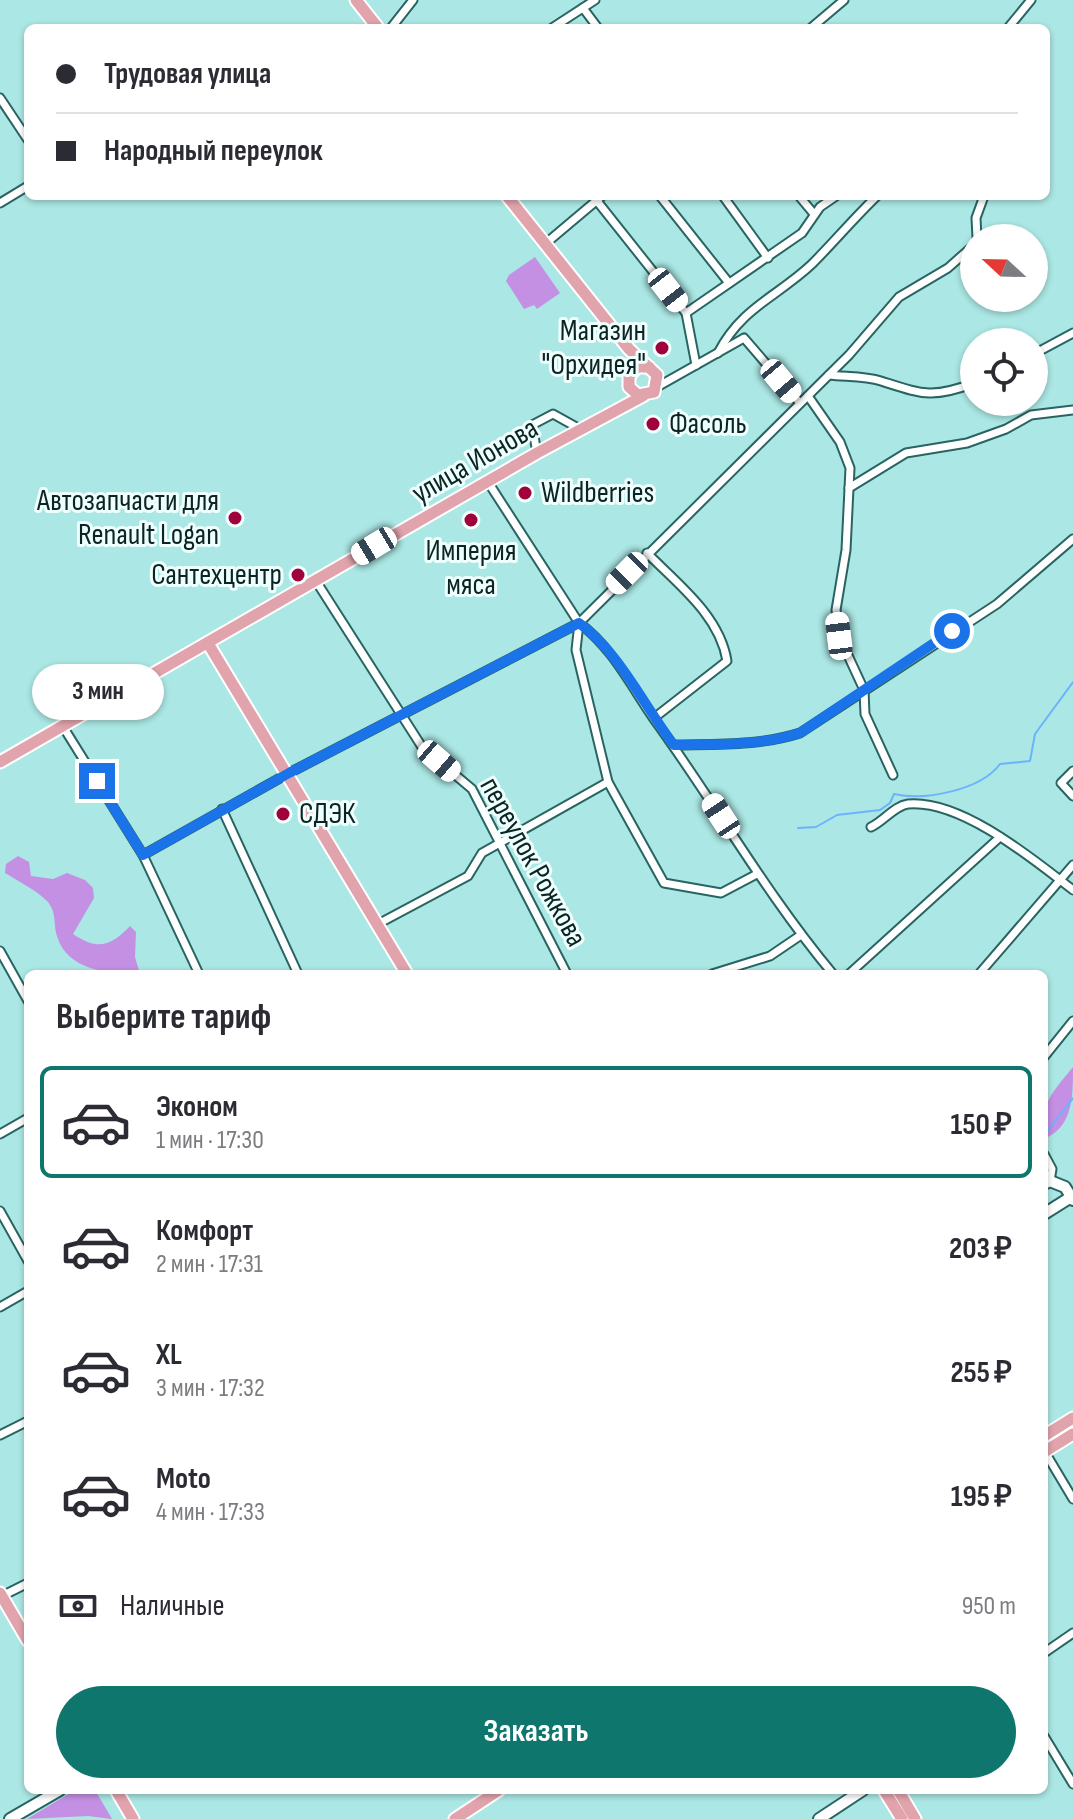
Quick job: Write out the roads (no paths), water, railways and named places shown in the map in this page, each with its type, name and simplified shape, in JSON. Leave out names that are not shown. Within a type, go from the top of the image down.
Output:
[{"type":"main road","points":[[356,0],[375,24]]},
{"type":"main road","points":[[510,200],[654,377]]},
{"type":"main road","points":[[629,349],[629,378],[633,392],[643,396]]},
{"type":"main road","points":[[600,418],[622,400],[629,378],[637,367],[654,377]]},
{"type":"main road","name":"улица Ионова","points":[[0,762],[209,645],[537,453],[643,396],[654,377]]},
{"type":"main road","points":[[209,645],[289,773],[405,970]]},
{"type":"main road","points":[[1048,1182],[1070,1192],[1048,1211]]},
{"type":"main road","points":[[1048,1434],[1073,1418]]},
{"type":"main road","points":[[1048,1450],[1073,1434]]},
{"type":"main road","points":[[1,1595],[24,1634]]},
{"type":"main road","points":[[10,1819],[53,1794]]},
{"type":"main road","points":[[118,1794],[133,1819]]},
{"type":"main road","points":[[455,1819],[493,1794]]},
{"type":"main road","points":[[819,1819],[857,1794]]},
{"type":"main road","points":[[886,1794],[902,1819]]},
{"type":"main road","points":[[900,1794],[915,1819]]},
{"type":"street","points":[[394,24],[413,0]]},
{"type":"street","points":[[558,24],[595,0]]},
{"type":"street","points":[[816,24],[844,0]]},
{"type":"street","points":[[1011,24],[1031,0]]},
{"type":"street","points":[[583,8],[595,24]]},
{"type":"street","points":[[0,98],[24,134]]},
{"type":"street","points":[[0,203],[24,188]]},
{"type":"street","points":[[545,244],[595,200]]},
{"type":"street","points":[[599,200],[686,313],[696,365]]},
{"type":"street","points":[[663,200],[729,283]]},
{"type":"street","points":[[726,200],[768,258]]},
{"type":"street","points":[[802,200],[814,214]]},
{"type":"street","points":[[686,313],[802,233],[814,214],[831,200]]},
{"type":"street","points":[[718,353],[729,330],[749,310],[812,263],[873,200]]},
{"type":"street","points":[[976,224],[983,200]]},
{"type":"street","points":[[143,855],[289,773],[579,623],[829,375],[899,297],[960,257]]},
{"type":"street","points":[[1048,346],[1073,333]]},
{"type":"street","points":[[654,377],[673,376],[744,338],[800,403]]},
{"type":"street","points":[[829,375],[878,380],[926,396],[960,388]]},
{"type":"street","points":[[808,396],[840,442],[850,468],[846,550],[836,610],[839,636],[864,690],[865,714],[893,775]]},
{"type":"street","points":[[849,488],[906,453],[967,443],[1006,429],[1031,415],[1073,410]]},
{"type":"street","points":[[537,453],[532,425],[553,414],[580,429]]},
{"type":"street","points":[[488,482],[579,623],[600,642],[674,745],[757,874],[830,970]]},
{"type":"street","points":[[674,745],[777,740],[822,721],[864,690],[997,604],[1073,539]]},
{"type":"street","points":[[647,553],[707,615],[725,647],[727,661],[654,718]]},
{"type":"street","name":"переулок Рожкова","points":[[316,581],[422,747],[472,789],[562,970]]},
{"type":"street","points":[[579,623],[576,650],[608,782],[664,883],[721,893],[757,874]]},
{"type":"street","points":[[62,725],[143,855],[197,970]]},
{"type":"street","points":[[1073,771],[1061,783],[1073,796]]},
{"type":"street","points":[[378,924],[468,876],[482,853],[608,782]]},
{"type":"street","points":[[871,827],[899,807],[919,805],[942,809],[1000,837],[1073,890]]},
{"type":"street","points":[[222,809],[296,970]]},
{"type":"street","points":[[853,970],[1000,837]]},
{"type":"street","points":[[982,970],[1073,865]]},
{"type":"street","points":[[725,970],[770,956],[801,935]]},
{"type":"street","points":[[0,951],[24,994]]},
{"type":"street","points":[[1048,1052],[1073,1021]]},
{"type":"street","points":[[0,1134],[24,1120]]},
{"type":"street","points":[[0,1211],[24,1254]]},
{"type":"street","points":[[0,1307],[24,1293]]},
{"type":"street","points":[[0,1435],[24,1423]]},
{"type":"street","points":[[1048,1458],[1073,1499]]},
{"type":"street","points":[[1,1595],[24,1585]]},
{"type":"street","points":[[1048,1650],[1073,1633]]},
{"type":"street","points":[[1048,1743],[1073,1784]]},
{"type":"waterway","points":[[798,828],[816,827],[837,815],[880,810],[890,803],[894,794],[921,796],[966,787],[980,781],[1000,764],[1030,761],[1035,734],[1073,682]]},
{"type":"waterway","points":[[1048,1130],[1073,1098]]},
{"type":"place","name":"Магазин \"Орхидея\"","points":[[662,348]]},
{"type":"place","name":"Фасоль","points":[[653,424]]},
{"type":"place","name":"Wildberries","points":[[525,493]]},
{"type":"place","name":"Автозапчасти для Renault Logan","points":[[235,518]]},
{"type":"place","name":"Империя мяса","points":[[471,520]]},
{"type":"place","name":"Сантехцентр","points":[[298,575]]},
{"type":"place","name":"СДЭК","points":[[283,814]]}]
